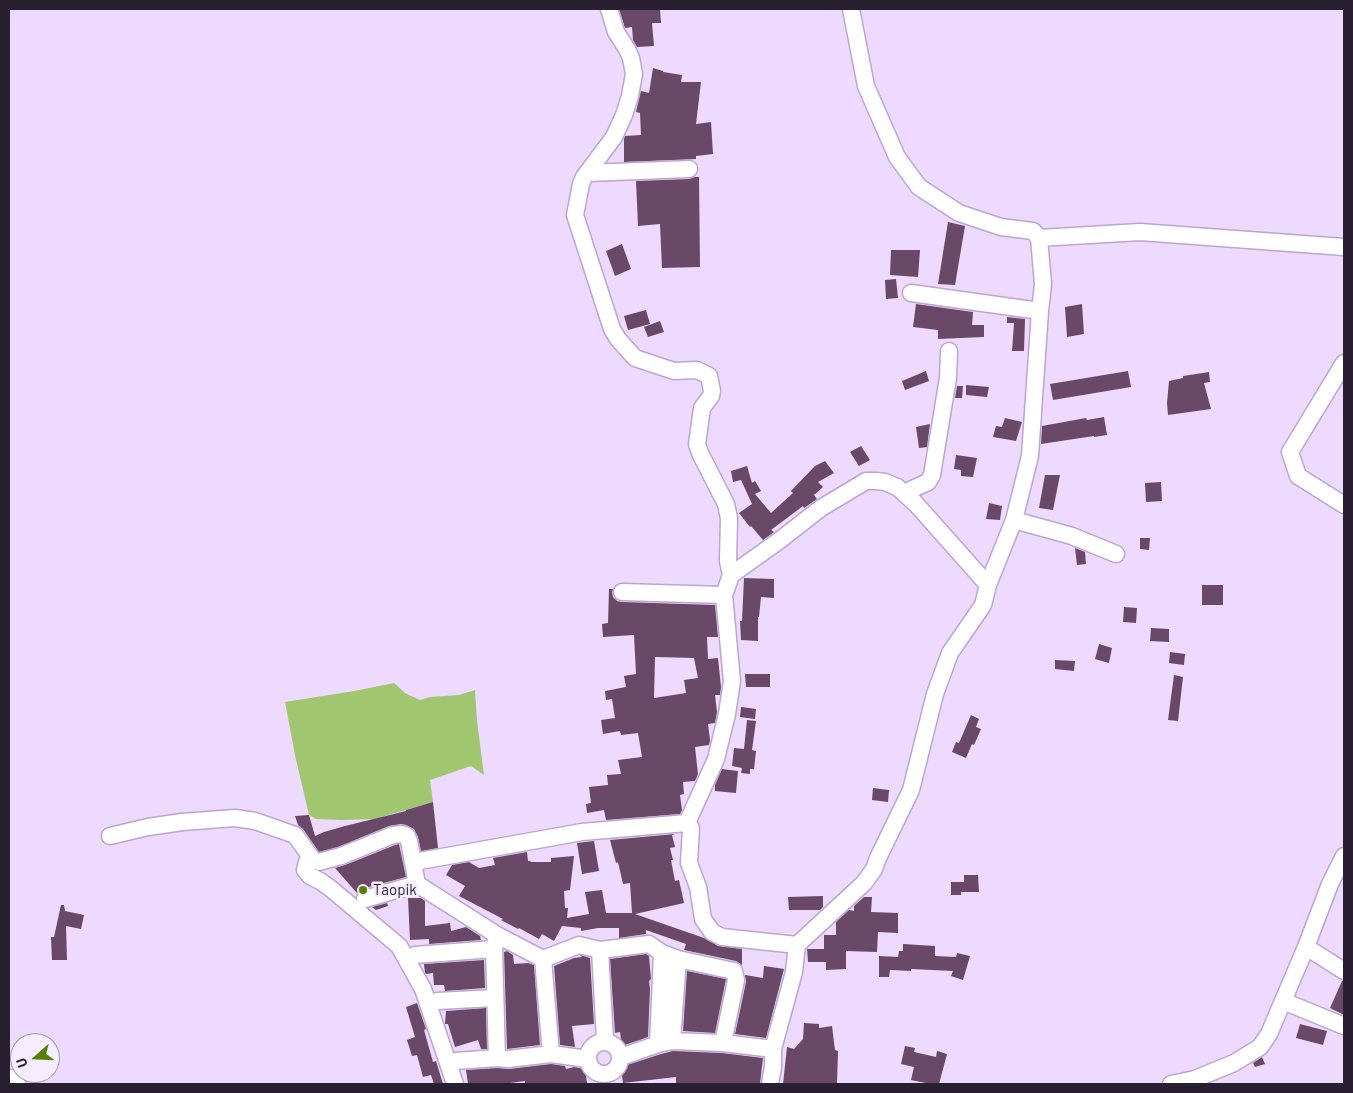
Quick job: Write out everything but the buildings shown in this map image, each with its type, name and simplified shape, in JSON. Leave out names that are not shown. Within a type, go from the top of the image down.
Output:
[{"type":"highway","points":[[9,1082],[13,1084]]},
{"type":"street","points":[[609,9],[616,32],[631,58],[634,74],[624,115],[614,137],[584,177],[574,215],[612,329],[618,339],[634,358],[674,371],[697,370],[708,376],[712,391],[711,396],[702,408],[697,444],[726,504],[729,518],[728,558],[731,575],[724,595],[732,681],[727,714],[716,759],[688,822]]},
{"type":"street","points":[[770,1084],[773,1067],[773,1049],[794,972],[797,945],[864,883],[874,870],[910,790],[934,694],[950,653],[983,605],[988,585],[1014,520],[1030,456],[1043,284],[1039,238],[1033,232],[1001,227],[959,213],[919,187],[897,157],[866,86],[851,9]]},
{"type":"street","points":[[588,173],[689,169]]},
{"type":"street","points":[[1039,238],[1140,232],[1344,247]]},
{"type":"street","points":[[911,293],[1040,311]]},
{"type":"street","points":[[904,493],[928,482],[932,475],[948,378],[948,351]]},
{"type":"street","points":[[1344,363],[1290,452],[1298,476],[1344,505]]},
{"type":"street","points":[[731,575],[821,508],[866,481],[885,482],[898,487],[916,504],[988,585]]},
{"type":"street","points":[[1014,520],[1072,536],[1116,554]]},
{"type":"street","points":[[622,592],[724,595]]},
{"type":"street","points":[[110,836],[148,826],[235,818],[255,821],[295,835],[313,860],[319,862],[342,856],[393,835],[402,834],[407,836],[414,862],[417,884],[495,942],[543,959],[579,945],[600,950],[649,944],[670,956],[734,971],[736,980],[723,1043]]},
{"type":"street","points":[[688,822],[691,828],[688,863],[698,887],[703,919],[712,932],[722,937],[797,945]]},
{"type":"street","points":[[414,862],[582,832],[688,822]]},
{"type":"street","points":[[1171,1084],[1195,1079],[1234,1064],[1260,1047],[1269,1034],[1306,947],[1330,884],[1344,856]]},
{"type":"street","points":[[313,860],[307,862],[306,870],[310,876],[330,888],[399,946],[422,989],[455,1084]]},
{"type":"street","points":[[365,899],[417,884]]},
{"type":"street","points":[[415,955],[495,942]]},
{"type":"street","points":[[495,942],[497,1058]]},
{"type":"street","points":[[1306,947],[1344,971]]},
{"type":"street","points":[[600,950],[605,1041]]},
{"type":"street","points":[[665,1043],[670,956]]},
{"type":"street","points":[[543,959],[551,1054]]},
{"type":"street","points":[[437,1001],[495,998]]},
{"type":"street","points":[[1283,1001],[1344,1026]]},
{"type":"street","points":[[610,1074],[616,1046],[605,1041],[596,1043],[590,1050],[588,1059],[591,1068],[610,1074],[665,1043],[723,1043],[773,1049]]},
{"type":"street","points":[[455,1062],[551,1054],[588,1059]]},
{"type":"green space","points":[[394,683],[405,693],[420,700],[430,697],[459,695],[475,690],[484,775],[471,766],[430,780],[433,802],[374,819],[316,819],[309,815],[285,702]]},
{"type":"place","name":"Taopik","points":[[363,890]]}]
